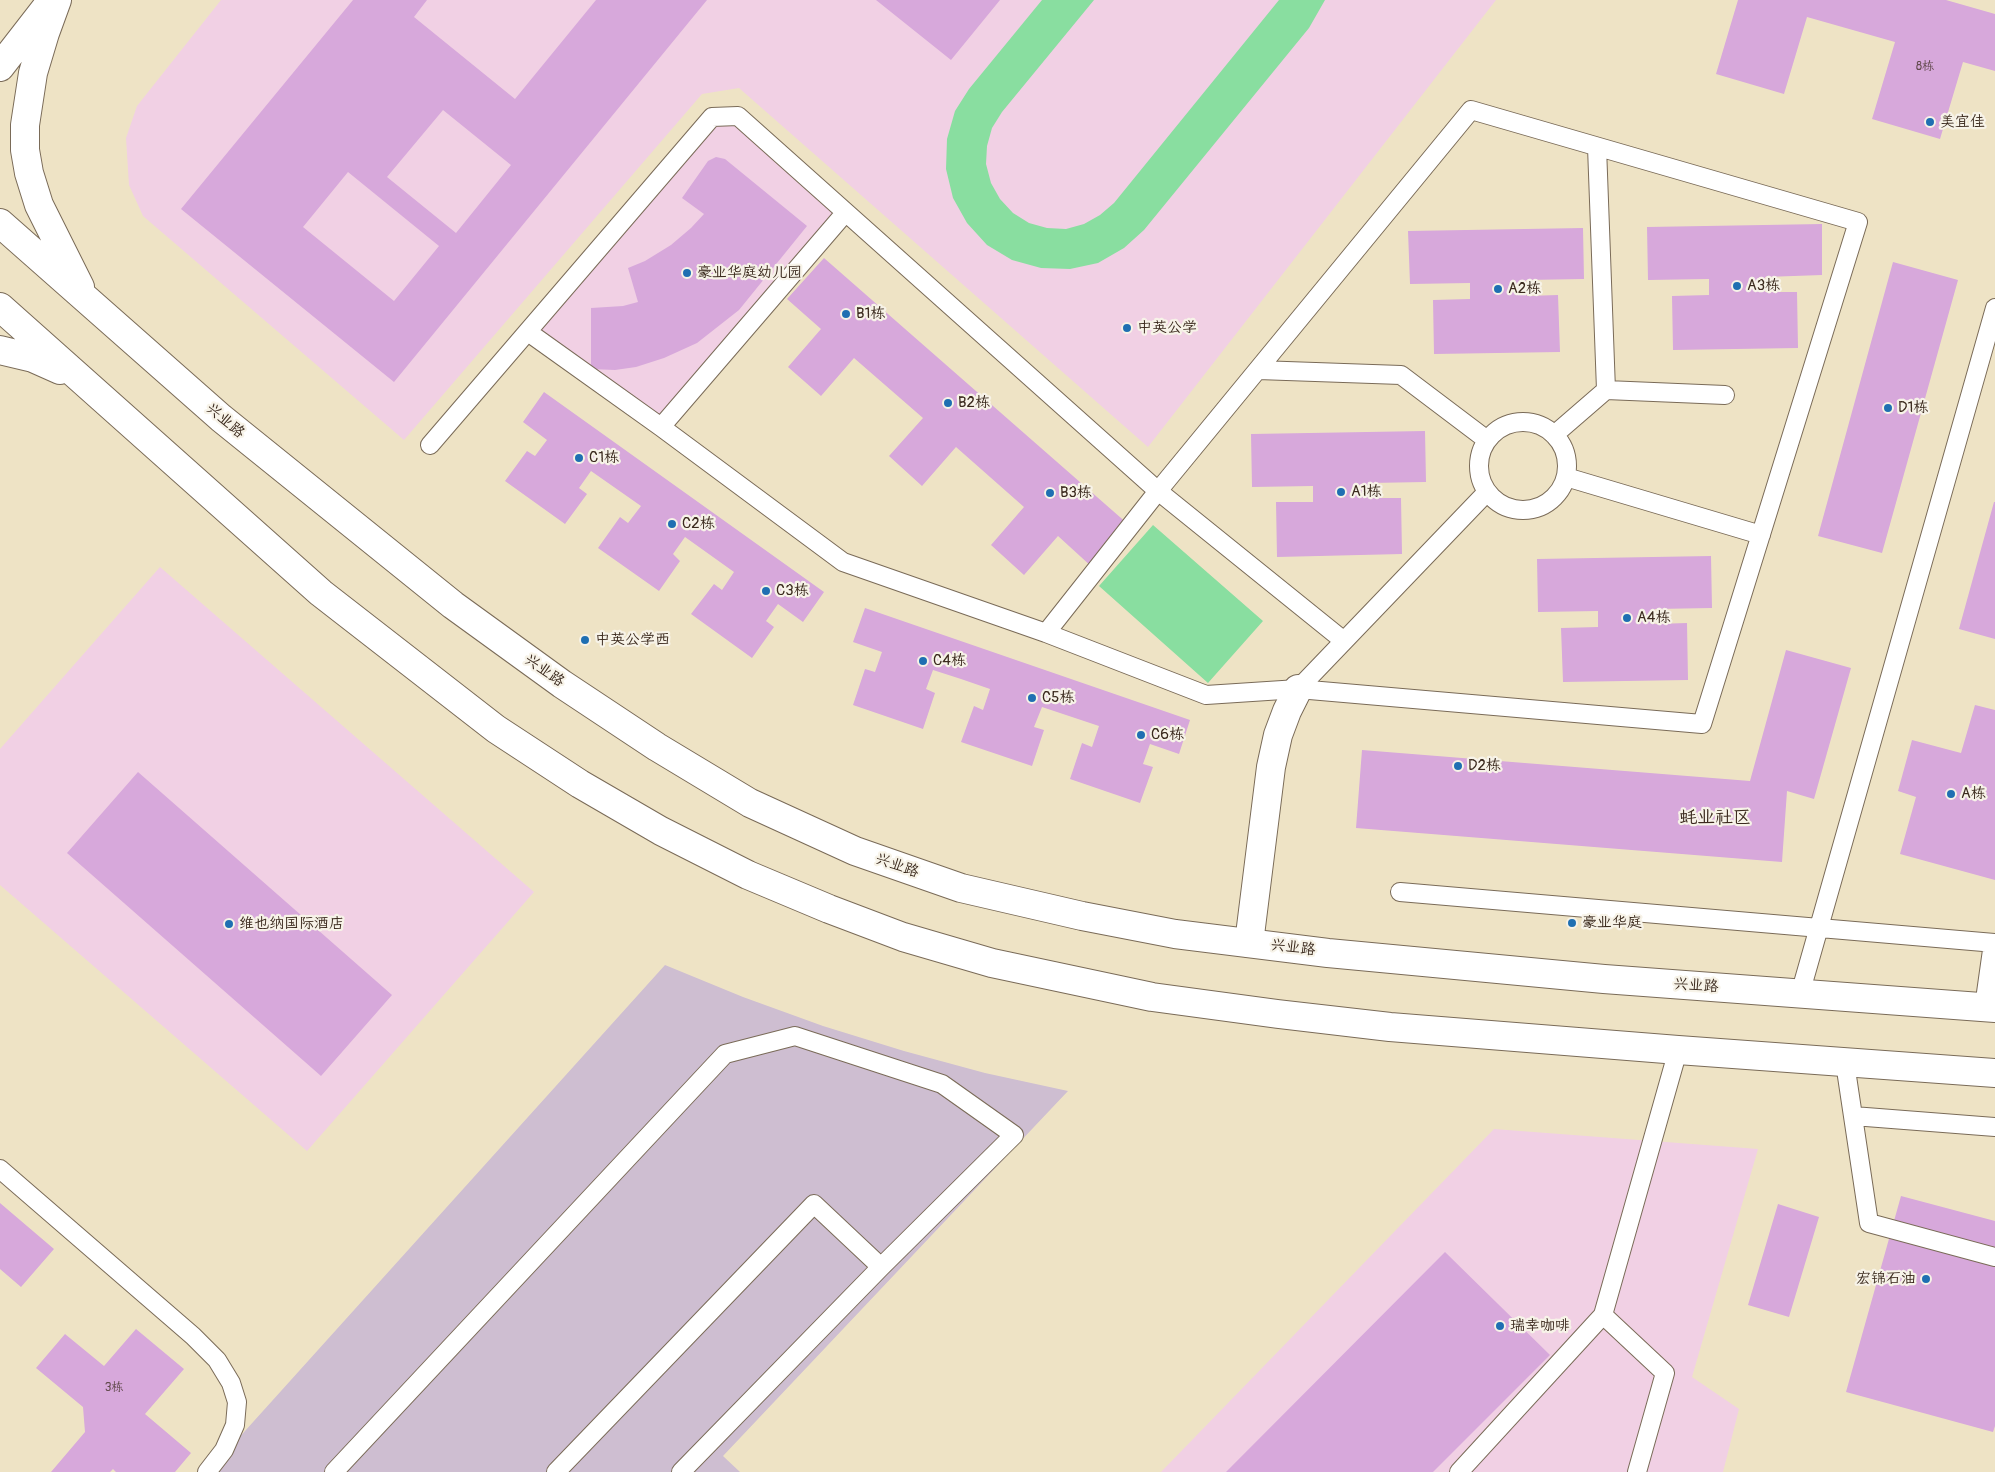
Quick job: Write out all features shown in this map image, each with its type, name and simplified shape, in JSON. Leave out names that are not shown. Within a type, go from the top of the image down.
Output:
[{"type":"main road","points":[[0,67],[52,0]]},
{"type":"main road","points":[[57,0],[44,33],[33,73],[25,125],[25,150],[29,173],[39,205],[88,302]]},
{"type":"main road","name":"兴业路","points":[[0,223],[222,418],[452,605],[657,747],[750,803],[855,851],[962,888],[1175,934],[1328,953],[1604,979],[1990,1008]]},
{"type":"main road","points":[[0,306],[321,592],[496,729],[580,784],[653,826],[748,876],[903,937],[992,963],[1152,996],[1278,1014],[1390,1027],[1995,1073]]},
{"type":"main road","points":[[0,350],[40,361],[62,371],[90,388]]},
{"type":"main road","points":[[1249,943],[1271,767],[1278,735],[1298,689]]},
{"type":"lane","points":[[528,332],[661,427],[843,562],[1046,633],[1206,695],[1298,689],[1702,724],[1858,222],[1472,110],[1158,490],[1046,633]]},
{"type":"lane","points":[[430,445],[712,117],[738,116],[1158,490],[1344,641]]},
{"type":"lane","points":[[1597,146],[1606,390]]},
{"type":"lane","points":[[661,427],[845,213]]},
{"type":"lane","points":[[1800,994],[1995,308]]},
{"type":"lane","points":[[1258,370],[1401,375],[1487,440]]},
{"type":"lane","points":[[1554,435],[1606,390],[1725,395]]},
{"type":"lane","points":[[1527,422],[1541,426],[1554,435],[1562,447],[1567,461],[1566,476],[1559,490],[1549,501],[1523,510],[1510,508],[1497,502],[1487,492],[1481,480],[1479,466],[1481,452],[1487,440],[1498,430],[1512,424],[1527,422]]},
{"type":"lane","points":[[1566,476],[1761,535]]},
{"type":"lane","points":[[1298,689],[1487,492]]},
{"type":"lane","points":[[1400,892],[1994,943],[1990,1008]]},
{"type":"lane","points":[[337,1471],[725,1054],[796,1036],[942,1084],[1014,1135],[881,1267],[681,1472]]},
{"type":"lane","points":[[1459,1472],[1603,1315],[1678,1050]]},
{"type":"lane","points":[[1845,1063],[1869,1223],[1995,1256]]},
{"type":"lane","points":[[1853,1116],[1995,1127]]},
{"type":"lane","points":[[0,1169],[193,1336],[217,1360],[231,1383],[237,1402],[235,1425],[224,1450],[207,1472]]},
{"type":"lane","points":[[556,1472],[814,1204],[881,1267]]},
{"type":"lane","points":[[1603,1315],[1664,1373],[1637,1472]]},
{"type":"shaded area","name":"中英公学","points":[[221,0],[1496,0],[1148,447],[739,88],[702,94],[404,440],[143,216],[129,185],[126,138],[137,106]]},
{"type":"shaded area","name":"豪业华庭幼儿园","points":[[735,121],[838,215],[661,419],[536,331],[715,122]]},
{"type":"shaded area","points":[[160,567],[534,892],[307,1151],[0,885],[0,749]]},
{"type":"shaded area","points":[[665,965],[743,997],[823,1026],[985,1073],[1068,1091],[723,1456],[740,1472],[208,1472]]},
{"type":"shaded area","points":[[1494,1129],[1758,1149],[1692,1377],[1739,1409],[1723,1472],[1161,1472]]},
{"type":"green space","points":[[1042,0],[1094,0],[1002,112],[992,128],[987,146],[986,164],[991,183],[1000,199],[1013,213],[1029,223],[1047,228],[1066,229],[1084,224],[1100,215],[1114,203],[1279,0],[1325,0],[1309,28],[1144,230],[1124,248],[1098,263],[1070,269],[1041,268],[1012,260],[987,245],[967,223],[953,198],[946,169],[947,139],[955,111],[969,89]]},
{"type":"green space","points":[[1153,525],[1263,621],[1208,683],[1099,586]]},
{"type":"building","points":[[353,0],[427,0],[414,17],[515,99],[596,0],[707,0],[394,382],[181,209]],"holes":[[[443,110],[511,165],[456,233],[387,177]],[[348,172],[439,246],[394,301],[303,227]]]},
{"type":"building","points":[[876,0],[1000,0],[951,60]]},
{"type":"building","points":[[1738,0],[1946,0],[1995,14],[1995,71],[1963,62],[1940,139],[1872,119],[1895,42],[1807,17],[1784,94],[1716,74]]},
{"type":"building","points":[[716,157],[725,159],[807,226],[739,310],[697,343],[664,358],[636,367],[615,370],[591,369],[591,308],[623,306],[638,302],[628,268],[645,261],[671,245],[704,214],[682,198],[708,161]]},
{"type":"building","name":"A3栋","points":[[1822,224],[1822,275],[1765,277],[1765,292],[1797,292],[1798,348],[1673,350],[1672,296],[1709,295],[1709,279],[1648,280],[1647,227]]},
{"type":"building","name":"A2栋","points":[[1583,228],[1584,279],[1526,280],[1527,296],[1558,295],[1560,352],[1434,354],[1433,300],[1470,299],[1470,283],[1410,284],[1408,231]]},
{"type":"building","points":[[824,258],[1129,525],[1092,567],[1058,536],[1024,575],[991,545],[1024,507],[956,447],[922,486],[889,456],[923,418],[854,358],[821,396],[788,367],[821,329],[787,299]]},
{"type":"building","name":"D1栋","points":[[1893,262],[1958,280],[1882,553],[1818,536]]},
{"type":"building","points":[[544,392],[824,592],[803,622],[778,604],[766,621],[774,627],[752,658],[691,614],[714,584],[722,590],[734,572],[685,537],[673,554],[680,561],[659,591],[598,548],[620,517],[628,523],[641,506],[591,471],[579,488],[587,494],[565,524],[505,481],[527,451],[535,456],[547,440],[523,422]]},
{"type":"building","name":"A1栋","points":[[1425,431],[1426,482],[1369,483],[1369,498],[1401,498],[1402,554],[1277,557],[1276,502],[1313,502],[1313,486],[1252,487],[1251,434]]},
{"type":"building","points":[[1995,502],[1995,639],[1959,629]]},
{"type":"building","name":"A4栋","points":[[1711,556],[1712,608],[1655,609],[1655,624],[1687,623],[1688,680],[1563,682],[1561,628],[1598,627],[1598,611],[1538,612],[1537,559]]},
{"type":"building","points":[[865,608],[1190,720],[1179,754],[1150,744],[1143,764],[1153,767],[1140,803],[1070,779],[1082,743],[1092,747],[1099,726],[1042,707],[1034,727],[1044,730],[1032,766],[961,742],[974,706],[983,710],[990,689],[961,679],[933,670],[926,689],[935,693],[923,729],[853,705],[865,669],[875,672],[882,652],[853,642]]},
{"type":"building","name":"D2栋","points":[[1786,650],[1851,668],[1814,799],[1787,791],[1782,862],[1356,828],[1362,750],[1750,781]]},
{"type":"building","name":"A栋","points":[[1975,705],[1995,710],[1995,880],[1900,854],[1916,797],[1898,791],[1912,740],[1961,753]]},
{"type":"building","points":[[138,772],[392,995],[321,1076],[67,853]]},
{"type":"building","points":[[1901,1196],[1995,1221],[1995,1426],[1993,1432],[1846,1392]]},
{"type":"building","points":[[0,1203],[54,1249],[21,1287],[0,1269]]},
{"type":"building","points":[[1778,1204],[1819,1217],[1789,1317],[1748,1305]]},
{"type":"building","points":[[1445,1252],[1550,1355],[1433,1472],[1226,1472]]},
{"type":"building","points":[[136,1329],[184,1369],[145,1414],[191,1453],[175,1472],[116,1472],[113,1469],[110,1472],[51,1472],[85,1432],[83,1407],[36,1368],[65,1334],[104,1366]]},
{"type":"place","name":"美宜佳","points":[[1930,122]]},
{"type":"place","name":"豪业华庭幼儿园","points":[[687,273]]},
{"type":"place","name":"A3栋","points":[[1737,286]]},
{"type":"place","name":"A2栋","points":[[1498,289]]},
{"type":"place","name":"B1栋","points":[[846,314]]},
{"type":"place","name":"中英公学","points":[[1127,328]]},
{"type":"place","name":"B2栋","points":[[948,403]]},
{"type":"place","name":"D1栋","points":[[1888,408]]},
{"type":"place","name":"C1栋","points":[[579,458]]},
{"type":"place","name":"A1栋","points":[[1341,492]]},
{"type":"place","name":"B3栋","points":[[1050,493]]},
{"type":"place","name":"C2栋","points":[[672,524]]},
{"type":"place","name":"C3栋","points":[[766,591]]},
{"type":"place","name":"A4栋","points":[[1627,618]]},
{"type":"place","name":"中英公学西","points":[[585,640]]},
{"type":"place","name":"C4栋","points":[[923,661]]},
{"type":"place","name":"C5栋","points":[[1032,698]]},
{"type":"place","name":"C6栋","points":[[1141,735]]},
{"type":"place","name":"D2栋","points":[[1458,766]]},
{"type":"place","name":"A栋","points":[[1951,794]]},
{"type":"place","name":"豪业华庭","points":[[1572,923]]},
{"type":"place","name":"维也纳国际酒店","points":[[229,924]]},
{"type":"place","name":"宏锦石油","points":[[1926,1279]]},
{"type":"place","name":"瑞幸咖啡","points":[[1500,1326]]},
{"type":"district","name":"蚝业社区","points":[[1715,818]]}]
